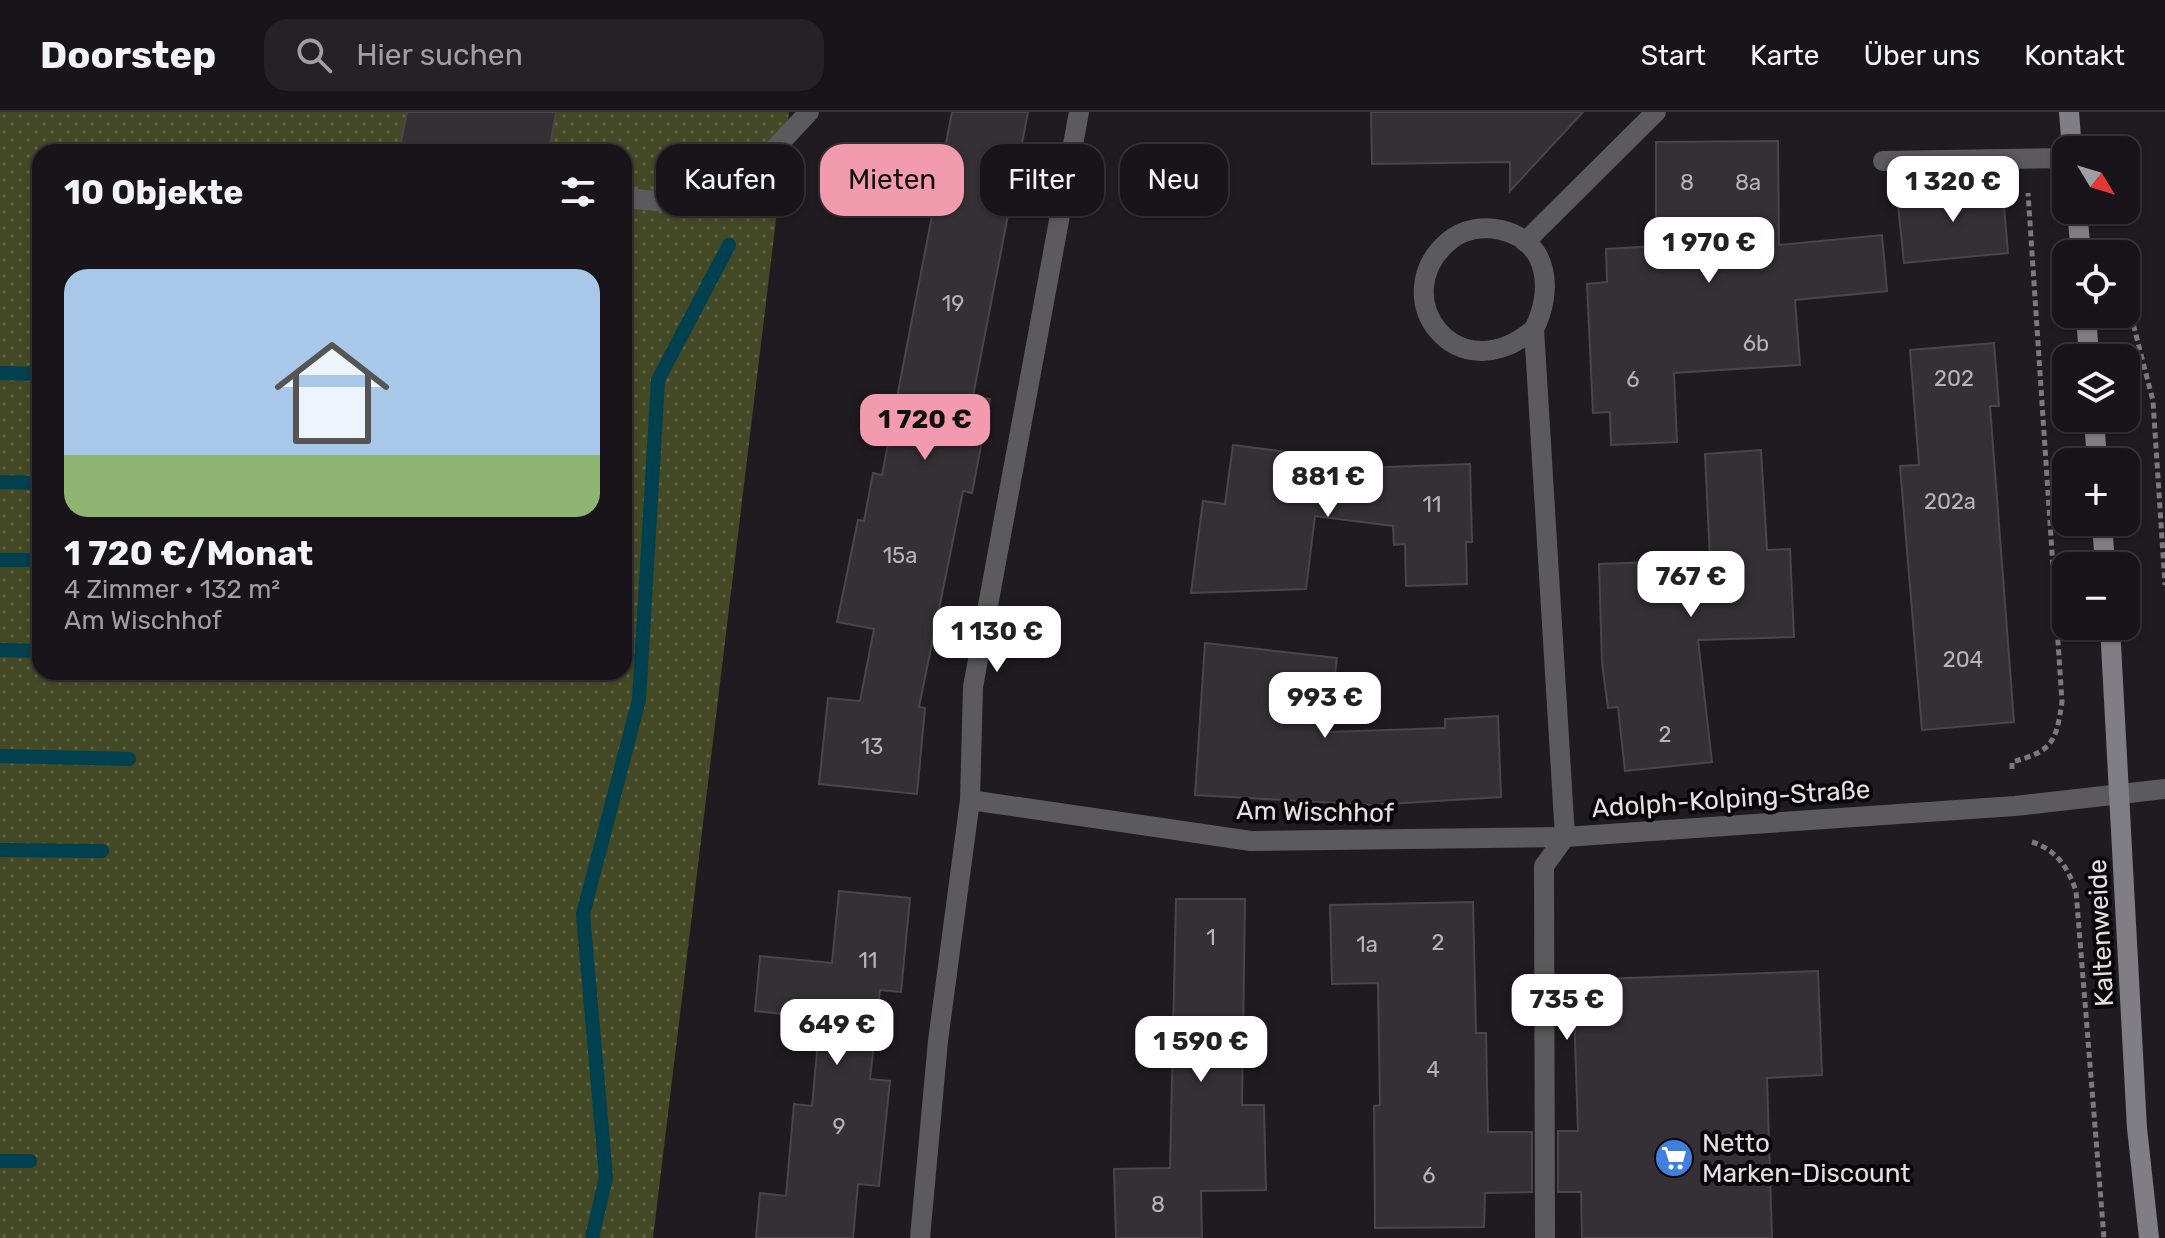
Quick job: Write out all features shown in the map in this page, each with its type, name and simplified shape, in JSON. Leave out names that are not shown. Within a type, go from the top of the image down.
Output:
[{"type":"main road","points":[[2069,112],[2071,136]]},
{"type":"main road","name":"Kaltenweide","points":[[2111,640],[2137,1128],[2149,1238]]},
{"type":"street","points":[[632,199],[668,202],[750,175],[809,112]]},
{"type":"street","points":[[920,1238],[938,1041],[970,800],[973,687],[1079,112]]},
{"type":"street","points":[[1534,329],[1515,345],[1491,352],[1467,350],[1446,339],[1431,320],[1423,297],[1425,273],[1437,251],[1455,236],[1478,228],[1503,230],[1525,242],[1656,112]]},
{"type":"street","points":[[1883,161],[2052,159]]},
{"type":"street","name":"Adolph-Kolping-Straße","points":[[1525,242],[1540,260],[1547,284],[1545,308],[1534,329],[1565,837],[2015,806],[2165,789]]},
{"type":"street","name":"Am Wischhof","points":[[970,800],[1251,841],[1565,837]]},
{"type":"street","points":[[1545,1238],[1544,866],[1565,837]]},
{"type":"path","points":[[2026,161],[2062,702]]},
{"type":"path","points":[[2134,328],[2153,401],[2165,585]]},
{"type":"path","points":[[2076,891],[2104,1238]]},
{"type":"green space","points":[[0,112],[789,112],[785,144],[656,144],[656,216],[776,216],[653,1238],[0,1238]]},
{"type":"building","points":[[407,112],[556,112],[550,144],[401,144]]},
{"type":"building","points":[[952,112],[1028,112],[1022,144],[980,144],[980,216],[1008,216],[973,396],[990,399],[972,493],[963,491],[919,707],[925,708],[917,794],[819,784],[828,698],[860,701],[874,629],[837,622],[858,520],[864,521],[873,473],[882,475],[932,216],[964,216],[964,144],[946,144]]},
{"type":"building","points":[[1371,112],[1583,112],[1510,191],[1510,162],[1372,164]]},
{"type":"building","points":[[1778,141],[1779,245],[1882,235],[1887,291],[1795,300],[1800,365],[1674,373],[1677,442],[1611,445],[1610,412],[1593,413],[1587,284],[1607,282],[1606,249],[1656,246],[1656,142]]},
{"type":"building","points":[[2002,184],[2008,253],[1904,263],[1897,195]]},
{"type":"building","points":[[1994,343],[1999,406],[1990,406],[2014,722],[1922,730],[1900,466],[1919,465],[1910,350]]},
{"type":"building","points":[[1233,445],[1332,458],[1331,469],[1470,464],[1472,542],[1466,542],[1467,584],[1406,586],[1405,544],[1394,545],[1393,526],[1315,516],[1306,589],[1191,593],[1203,501],[1225,504]]},
{"type":"building","points":[[1761,450],[1767,550],[1790,549],[1794,637],[1698,640],[1712,762],[1625,771],[1618,707],[1608,708],[1602,663],[1599,564],[1710,560],[1705,454]]},
{"type":"building","points":[[1205,643],[1337,658],[1328,732],[1445,728],[1445,719],[1498,716],[1501,797],[1371,805],[1195,795]]},
{"type":"building","points":[[839,891],[910,898],[901,992],[880,990],[870,1079],[890,1081],[879,1186],[858,1184],[853,1238],[756,1238],[760,1193],[786,1196],[794,1104],[812,1106],[820,1018],[755,1011],[760,956],[832,963]]},
{"type":"building","points":[[1176,899],[1245,899],[1242,1105],[1264,1105],[1266,1190],[1201,1191],[1202,1238],[1116,1238],[1114,1169],[1170,1168]]},
{"type":"building","points":[[1473,902],[1476,1033],[1486,1033],[1488,1132],[1532,1132],[1532,1192],[1485,1193],[1484,1227],[1375,1228],[1374,1106],[1380,1105],[1378,983],[1332,984],[1330,905]]},
{"type":"building","name":"Netto Marken-Discount","points":[[1818,971],[1822,1075],[1767,1078],[1772,1238],[1582,1238],[1581,1192],[1558,1192],[1558,1131],[1578,1131],[1573,980]]},
{"type":"waterway","points":[[592,1238],[606,1177],[583,914],[639,700],[658,380],[729,245]]},
{"type":"waterway","points":[[0,373],[32,374]]},
{"type":"waterway","points":[[0,482],[32,483]]},
{"type":"waterway","points":[[0,560],[32,560]]},
{"type":"waterway","points":[[0,650],[32,651]]},
{"type":"waterway","points":[[0,756],[129,759]]},
{"type":"waterway","points":[[0,850],[102,851]]},
{"type":"waterway","points":[[0,1161],[30,1161]]},
{"type":"place","name":"Netto Marken-Discount","points":[[1674,1158]]}]
